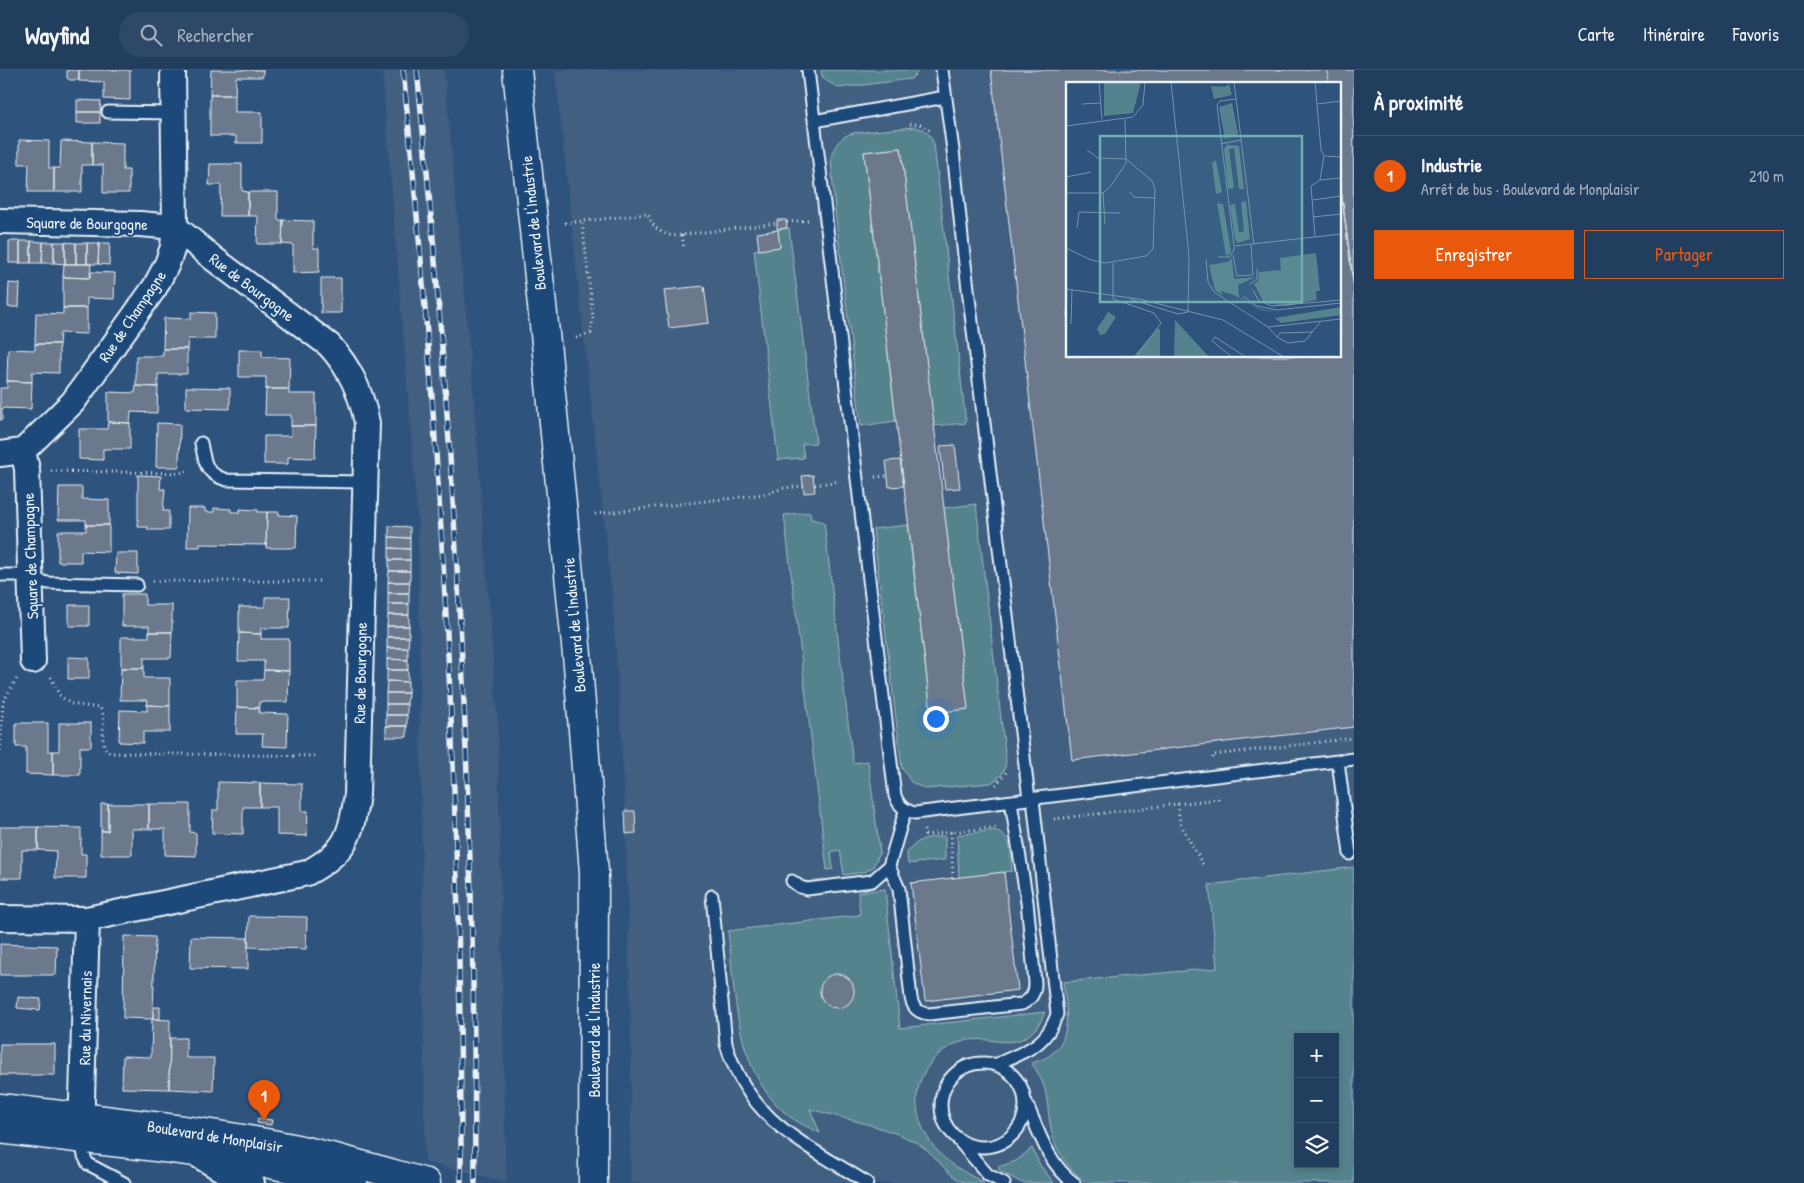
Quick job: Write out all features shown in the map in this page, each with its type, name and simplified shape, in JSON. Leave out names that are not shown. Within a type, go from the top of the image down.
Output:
[{"type":"street","name":"Rue de Champagne","points":[[23,451],[73,402],[155,287],[167,264],[173,248],[175,227],[173,70]]},
{"type":"street","name":"Boulevard de l'Industrie","points":[[517,70],[576,646],[594,872],[593,1183]]},
{"type":"street","name":"Square de Bourgogne","points":[[0,221],[140,224],[175,227]]},
{"type":"street","name":"Rue de Bourgogne","points":[[0,918],[87,919],[307,873],[324,864],[342,846],[353,825],[358,794],[367,423],[363,402],[356,382],[329,344],[214,259],[175,227]]},
{"type":"street","points":[[0,454],[23,451]]},
{"type":"street","name":"Square de Champagne","points":[[23,451],[27,469],[33,661]]},
{"type":"street","name":"Rue du Nivernais","points":[[81,1128],[87,919]]},
{"type":"street","name":"Boulevard de Monplaisir","points":[[0,1108],[81,1128],[190,1151],[319,1173],[353,1183]]},
{"type":"street","name":"Boulevard de Monplaisir","points":[[0,1129],[186,1130],[262,1142],[338,1159],[415,1180]]},
{"type":"street","name":"Boulevard de Monplaisir","points":[[190,1151],[235,1177],[252,1183]]},
{"type":"lane","points":[[808,70],[894,796],[899,805],[905,810],[923,813],[1354,759]]},
{"type":"lane","points":[[942,70],[962,248],[1031,799],[1036,821],[1057,1014],[1053,1025],[1042,1041],[1021,1054],[997,1064]]},
{"type":"lane","points":[[814,121],[944,97]]},
{"type":"lane","points":[[108,112],[174,113]]},
{"type":"lane","points":[[202,443],[207,468],[219,478],[227,480],[365,482]]},
{"type":"lane","points":[[0,575],[16,576],[48,583],[137,585]]},
{"type":"lane","points":[[1338,761],[1350,854]]},
{"type":"lane","points":[[889,866],[899,889],[912,998],[916,1010],[923,1014],[929,1014],[1022,1004],[1028,1001],[1035,990],[1035,982],[1027,902],[1011,802]]},
{"type":"lane","points":[[792,881],[800,887],[807,889],[872,881],[889,866],[905,810]]},
{"type":"lane","points":[[712,896],[726,1044],[740,1082],[751,1098],[772,1121],[867,1183]]},
{"type":"lane","points":[[1004,1183],[988,1175],[952,1133],[942,1117],[941,1098],[947,1081],[961,1068],[970,1064],[988,1062],[997,1064],[1013,1074],[1019,1082],[1044,1146],[1065,1177],[1074,1183]]},
{"type":"lane","points":[[958,1139],[979,1147],[1000,1144],[1017,1130],[1024,1115],[1025,1099]]},
{"type":"lane","points":[[81,1128],[84,1156],[88,1164],[124,1183]]},
{"type":"path","points":[[904,124],[919,124],[931,130],[935,136]]},
{"type":"path","points":[[564,223],[648,214],[658,230],[673,236],[777,223]]},
{"type":"path","points":[[576,338],[591,333],[593,317],[582,221]]},
{"type":"path","points":[[682,235],[684,249]]},
{"type":"path","points":[[47,471],[179,473],[207,468]]},
{"type":"path","points":[[595,514],[765,494],[784,488],[804,486]]},
{"type":"path","points":[[137,585],[149,581],[320,581]]},
{"type":"path","points":[[0,751],[3,702],[9,693]]},
{"type":"path","points":[[59,696],[71,704],[100,708],[104,715],[103,744],[110,753],[317,756]]},
{"type":"path","points":[[1036,821],[1218,800],[1213,755],[1354,738]]},
{"type":"path","points":[[1178,804],[1180,823],[1203,865]]},
{"type":"path","points":[[923,813],[925,835],[1014,824]]},
{"type":"path","points":[[952,832],[953,878]]},
{"type":"shaded area","points":[[382,70],[444,70],[445,78],[473,388],[498,726],[506,1182],[425,1162],[418,523]]},
{"type":"shaded area","points":[[555,70],[1354,70],[1354,1183],[630,1183],[631,1040],[626,834],[636,833],[635,811],[625,811],[612,597]]},
{"type":"green space","points":[[821,70],[920,70],[911,79],[839,88],[825,80]]},
{"type":"green space","points":[[914,127],[927,132],[934,144],[966,423],[934,426],[901,148],[864,152],[896,421],[861,426],[835,211],[831,158],[838,142],[853,133]]},
{"type":"green space","points":[[789,228],[816,443],[802,444],[804,458],[778,460],[754,250],[780,247],[778,229]]},
{"type":"green space","points":[[976,504],[1006,761],[1002,774],[991,783],[925,789],[911,782],[902,768],[873,529],[908,525],[931,713],[968,709],[944,508]]},
{"type":"green space","points":[[810,512],[811,519],[824,522],[853,763],[868,761],[880,852],[873,867],[865,872],[844,875],[840,850],[831,852],[833,869],[827,870],[784,515]]},
{"type":"green space","points":[[993,830],[1000,832],[1008,840],[1012,871],[959,878],[957,835]]},
{"type":"green space","points":[[945,836],[945,860],[908,864],[907,853],[915,844],[928,838]]},
{"type":"green space","points":[[1354,867],[1354,1183],[1087,1183],[1070,1167],[1061,1154],[1052,1133],[1045,1089],[1031,1063],[1045,1058],[1055,1051],[1065,1032],[1066,1008],[1063,982],[1217,968],[1209,885]]},
{"type":"green space","points":[[885,889],[900,1028],[1045,1012],[1034,1030],[1028,1036],[1017,1041],[1002,1042],[977,1039],[961,1042],[950,1047],[931,1063],[919,1085],[917,1108],[924,1132],[931,1143],[952,1164],[984,1183],[968,1183],[956,1178],[923,1147],[899,1134],[884,1129],[810,1109],[820,1133],[801,1124],[784,1112],[768,1094],[755,1073],[746,1051],[736,1003],[728,931],[860,915],[858,892]]},
{"type":"green space","points":[[1032,1148],[1040,1165],[1054,1183],[1022,1183],[1000,1171],[998,1167],[1016,1161]]},
{"type":"building","points":[[67,70],[79,70],[79,80],[67,78]]},
{"type":"building","points":[[79,70],[130,70],[130,100],[104,99],[104,82],[79,81]]},
{"type":"building","points":[[211,70],[263,70],[263,77],[236,77],[235,95],[210,95]]},
{"type":"building","points":[[991,70],[1327,70],[1329,82],[1066,82],[1066,358],[1342,358],[1342,197],[1354,290],[1354,727],[1072,760]]},
{"type":"building","points":[[1327,70],[1354,70],[1353,282],[1342,197],[1342,82],[1329,82]]},
{"type":"building","points":[[210,95],[235,95],[235,112],[262,112],[262,143],[236,143],[236,136],[210,136]]},
{"type":"building","points":[[77,100],[101,101],[100,112],[77,112]]},
{"type":"building","points":[[77,112],[100,112],[100,123],[77,123]]},
{"type":"building","points":[[19,140],[49,141],[49,168],[54,168],[54,192],[28,192],[29,164],[19,164]]},
{"type":"building","points":[[61,141],[92,142],[92,165],[82,165],[82,192],[54,192],[54,168],[60,168]]},
{"type":"building","points":[[92,142],[123,143],[123,170],[129,170],[129,193],[103,193],[103,165],[92,165]]},
{"type":"building","points":[[901,148],[968,709],[931,713],[864,152]]},
{"type":"building","points":[[210,164],[242,164],[242,191],[248,192],[248,216],[220,216],[221,185],[209,185]]},
{"type":"building","points":[[248,192],[278,192],[278,220],[283,220],[282,244],[257,244],[258,216],[248,216]]},
{"type":"building","points":[[283,220],[313,221],[313,248],[319,248],[319,272],[293,273],[293,245],[282,244]]},
{"type":"building","points":[[777,220],[786,220],[787,228],[777,229]]},
{"type":"building","points":[[778,230],[780,247],[759,250],[757,233]]},
{"type":"building","points":[[9,241],[20,241],[20,263],[9,263]]},
{"type":"building","points":[[20,241],[31,241],[31,263],[20,263]]},
{"type":"building","points":[[31,241],[43,242],[42,263],[31,263]]},
{"type":"building","points":[[43,242],[54,242],[54,263],[42,263]]},
{"type":"building","points":[[54,242],[65,242],[65,264],[54,263]]},
{"type":"building","points":[[65,242],[76,243],[76,264],[65,264]]},
{"type":"building","points":[[76,243],[87,243],[87,264],[76,264]]},
{"type":"building","points":[[87,243],[99,243],[98,264],[87,264]]},
{"type":"building","points":[[99,243],[110,243],[109,265],[98,264]]},
{"type":"building","points":[[64,264],[91,264],[90,278],[63,277]]},
{"type":"building","points":[[91,272],[115,273],[114,299],[87,298],[87,308],[63,308],[63,277],[90,278]]},
{"type":"building","points":[[321,278],[341,278],[341,313],[321,313]]},
{"type":"building","points":[[9,283],[20,284],[19,307],[8,307]]},
{"type":"building","points":[[704,286],[709,323],[669,328],[664,290]]},
{"type":"building","points":[[63,308],[87,308],[87,334],[60,333],[59,344],[35,344],[36,313],[63,314]]},
{"type":"building","points":[[191,312],[215,313],[215,339],[188,339],[187,349],[163,349],[164,318],[191,319]]},
{"type":"building","points":[[35,344],[59,344],[59,373],[32,372],[32,382],[7,381],[8,349],[35,350]]},
{"type":"building","points":[[163,349],[187,349],[187,374],[158,374],[158,387],[136,386],[136,356],[163,356]]},
{"type":"building","points":[[239,350],[262,350],[262,357],[290,358],[289,389],[266,389],[266,377],[239,377]]},
{"type":"building","points":[[7,381],[32,382],[31,409],[2,408],[2,420],[0,420],[0,388],[7,388]]},
{"type":"building","points":[[136,386],[158,387],[157,413],[131,412],[130,423],[108,422],[108,392],[135,393]]},
{"type":"building","points":[[186,387],[230,388],[230,409],[186,408]]},
{"type":"building","points":[[266,389],[289,389],[289,394],[316,394],[316,426],[291,426],[291,415],[265,415]]},
{"type":"building","points":[[108,422],[130,423],[130,449],[103,449],[103,460],[79,459],[79,429],[107,429]]},
{"type":"building","points":[[157,423],[180,424],[179,467],[156,467]]},
{"type":"building","points":[[291,426],[316,426],[315,458],[288,457],[288,464],[264,464],[264,436],[291,436]]},
{"type":"building","points":[[955,445],[960,488],[945,489],[940,446]]},
{"type":"building","points":[[900,460],[904,486],[889,487],[886,461]]},
{"type":"building","points":[[138,475],[161,476],[160,489],[165,489],[163,511],[169,511],[169,530],[148,530],[148,527],[138,527]]},
{"type":"building","points":[[813,475],[815,492],[804,493],[802,476]]},
{"type":"building","points":[[59,487],[82,487],[82,499],[109,500],[109,525],[86,525],[86,520],[58,520]]},
{"type":"building","points":[[188,508],[205,508],[205,512],[214,512],[214,508],[231,509],[231,512],[240,512],[240,509],[267,512],[266,545],[200,544],[200,547],[187,547]]},
{"type":"building","points":[[267,512],[279,512],[279,515],[297,516],[296,548],[266,548]]},
{"type":"building","points":[[86,525],[109,525],[109,552],[81,551],[81,562],[58,562],[58,531],[86,531]]},
{"type":"building","points":[[389,526],[410,527],[410,538],[389,537]]},
{"type":"building","points":[[389,537],[410,538],[410,549],[389,548]]},
{"type":"building","points":[[389,548],[410,549],[410,560],[389,560]]},
{"type":"building","points":[[116,553],[138,553],[138,574],[115,573]]},
{"type":"building","points":[[389,560],[410,560],[410,571],[389,571]]},
{"type":"building","points":[[389,571],[410,571],[410,582],[388,582]]},
{"type":"building","points":[[388,582],[410,582],[409,593],[388,593]]},
{"type":"building","points":[[388,593],[409,593],[409,604],[388,604]]},
{"type":"building","points":[[122,594],[145,594],[145,605],[172,605],[172,632],[149,632],[149,626],[122,626]]},
{"type":"building","points":[[265,597],[290,597],[289,628],[261,628],[261,634],[239,633],[239,607],[265,607]]},
{"type":"building","points":[[388,604],[409,604],[409,615],[388,615]]},
{"type":"building","points":[[69,605],[89,605],[89,626],[69,626]]},
{"type":"building","points":[[388,615],[409,615],[409,626],[387,626]]},
{"type":"building","points":[[387,626],[409,626],[409,637],[387,637]]},
{"type":"building","points":[[149,632],[172,632],[171,658],[144,658],[144,668],[121,668],[121,637],[149,637]]},
{"type":"building","points":[[239,633],[261,634],[261,639],[289,639],[289,671],[264,670],[264,661],[238,661]]},
{"type":"building","points":[[387,637],[409,637],[408,648],[387,648]]},
{"type":"building","points":[[387,648],[408,648],[408,660],[387,659]]},
{"type":"building","points":[[68,657],[89,658],[89,679],[68,679]]},
{"type":"building","points":[[387,659],[408,660],[408,670],[387,670]]},
{"type":"building","points":[[121,668],[144,668],[144,678],[170,678],[170,706],[147,705],[148,700],[120,700]]},
{"type":"building","points":[[264,670],[289,671],[288,702],[259,702],[259,708],[237,707],[237,680],[263,680]]},
{"type":"building","points":[[387,670],[408,670],[408,682],[387,681]]},
{"type":"building","points":[[387,681],[408,682],[408,693],[386,693]]},
{"type":"building","points":[[386,693],[408,693],[407,704],[386,704]]},
{"type":"building","points":[[386,704],[407,704],[407,715],[386,715]]},
{"type":"building","points":[[147,705],[170,706],[170,732],[143,732],[143,743],[119,742],[120,710],[147,711]]},
{"type":"building","points":[[237,707],[259,708],[259,713],[288,714],[287,747],[262,746],[263,734],[236,734]]},
{"type":"building","points":[[386,715],[407,715],[407,726],[386,726]]},
{"type":"building","points":[[16,723],[48,723],[48,751],[53,751],[53,775],[26,774],[26,747],[16,747]]},
{"type":"building","points":[[59,723],[91,723],[91,747],[80,747],[80,775],[53,775],[53,751],[59,751]]},
{"type":"building","points":[[386,726],[407,726],[407,737],[386,737]]},
{"type":"building","points":[[218,782],[260,783],[260,807],[243,807],[243,834],[212,833],[213,810],[218,810]]},
{"type":"building","points":[[260,783],[302,784],[302,811],[308,811],[307,836],[277,835],[277,807],[260,807]]},
{"type":"building","points":[[101,804],[108,804],[108,831],[101,831]]},
{"type":"building","points":[[108,804],[149,804],[149,829],[132,829],[132,855],[101,855],[101,831],[108,831]]},
{"type":"building","points":[[149,804],[190,804],[190,832],[196,833],[196,856],[165,855],[165,829],[149,829]]},
{"type":"building","points":[[625,811],[635,811],[636,833],[626,834]]},
{"type":"building","points":[[0,827],[38,827],[38,850],[22,850],[22,878],[0,878]]},
{"type":"building","points":[[38,827],[81,828],[81,854],[86,854],[86,878],[55,878],[56,851],[38,850]]},
{"type":"building","points":[[1004,872],[1018,990],[925,1001],[911,883]]},
{"type":"building","points":[[249,916],[307,917],[306,949],[248,947]]},
{"type":"building","points":[[124,936],[155,937],[153,1019],[123,1018]]},
{"type":"building","points":[[191,937],[248,938],[248,969],[190,968]]},
{"type":"building","points":[[0,944],[57,946],[56,975],[0,975]]},
{"type":"building","points":[[837,974],[844,975],[849,979],[853,984],[853,998],[849,1003],[844,1007],[837,1008],[830,1007],[825,1003],[821,998],[820,991],[821,984],[825,979],[830,975]]},
{"type":"building","points":[[18,997],[41,999],[40,1010],[17,1008]]},
{"type":"building","points":[[154,1007],[160,1007],[160,1019],[153,1019]]},
{"type":"building","points":[[152,1019],[170,1020],[169,1089],[122,1088],[123,1056],[151,1057]]},
{"type":"building","points":[[170,1038],[186,1038],[186,1058],[214,1058],[213,1091],[169,1089]]},
{"type":"building","points":[[0,1044],[55,1044],[55,1075],[0,1075]]},
{"type":"building","points":[[258,1118],[272,1120],[271,1125],[257,1123]]},
{"type":"railway","points":[[403,70],[428,348],[447,626],[458,904],[461,1183]]},
{"type":"railway","points":[[417,70],[442,348],[460,626],[471,904],[475,1183]]},
{"type":"place","name":"Industrie","points":[[264,1121]]}]
